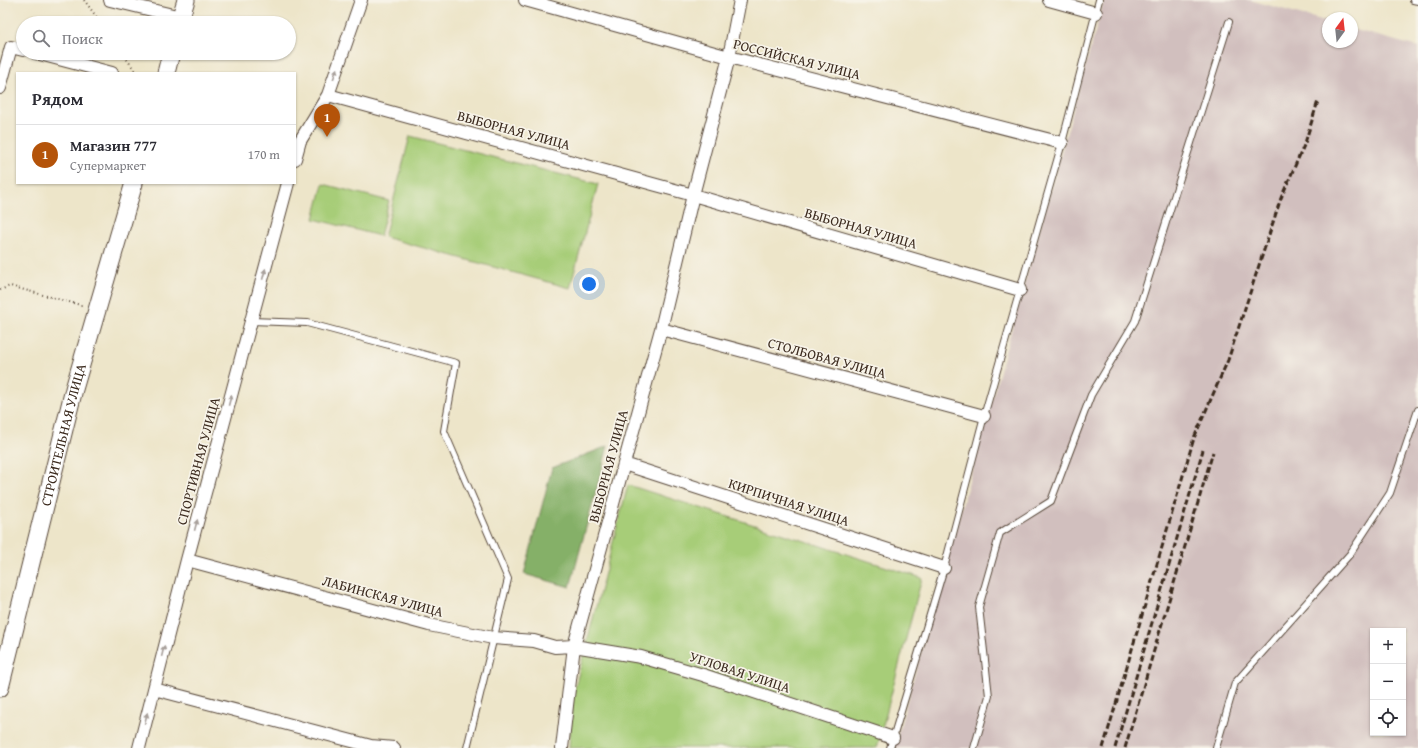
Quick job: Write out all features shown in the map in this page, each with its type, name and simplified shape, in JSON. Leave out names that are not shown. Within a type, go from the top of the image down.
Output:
[{"type":"street","points":[[110,0],[166,16]]},
{"type":"street","points":[[181,16],[186,0]]},
{"type":"street","points":[[296,156],[300,142],[328,95],[361,0]]},
{"type":"street","name":"РОССИЙСКАЯ УЛИЦА","points":[[525,0],[729,57],[1062,143]]},
{"type":"street","name":"ВЫБОРНАЯ УЛИЦА","points":[[562,748],[574,646],[661,329],[693,194],[729,57],[740,0]]},
{"type":"street","points":[[1049,0],[1096,13]]},
{"type":"street","points":[[0,88],[16,50]]},
{"type":"street","points":[[63,60],[108,72]]},
{"type":"street","points":[[166,72],[169,60]]},
{"type":"street","name":"ВЫБОРНАЯ УЛИЦА","points":[[328,95],[693,194],[1020,290]]},
{"type":"street","name":"СТРОИТЕЛЬНАЯ УЛИЦА","points":[[0,688],[74,389],[134,184]]},
{"type":"street","name":"СПОРТИВНАЯ УЛИЦА","points":[[139,748],[187,560],[288,184]]},
{"type":"street","name":"СТОЛБОВАЯ УЛИЦА","points":[[661,329],[984,416]]},
{"type":"street","name":"КИРПИЧНАЯ УЛИЦА","points":[[624,464],[944,568]]},
{"type":"street","name":"ЛАБИНСКАЯ УЛИЦА","points":[[187,560],[429,625],[493,638],[534,642],[555,647],[574,646]]},
{"type":"street","name":"УГЛОВАЯ УЛИЦА","points":[[574,646],[641,657],[703,675],[892,743]]},
{"type":"street","points":[[154,689],[371,746],[394,748]]},
{"type":"lane","points":[[892,743],[944,568],[984,416],[1062,143],[1099,0]]},
{"type":"lane","points":[[1413,0],[1418,1]]},
{"type":"lane","points":[[974,748],[989,696],[979,607],[1000,533],[1051,501],[1091,395],[1135,321],[1229,22]]},
{"type":"lane","points":[[251,321],[307,323],[456,363],[444,431],[508,579],[467,748]]},
{"type":"lane","points":[[1216,748],[1235,683],[1350,554],[1390,493],[1418,410]]},
{"type":"path","points":[[84,0],[96,16]]},
{"type":"path","points":[[127,60],[136,72]]},
{"type":"path","points":[[0,290],[10,286],[97,309]]},
{"type":"shaded area","points":[[1104,0],[1250,0],[1322,20],[1322,48],[1358,48],[1358,31],[1418,47],[1418,748],[894,748]]},
{"type":"green space","points":[[410,136],[598,184],[570,288],[384,237]]},
{"type":"green space","points":[[323,184],[389,201],[380,236],[314,219]]},
{"type":"green space","points":[[608,446],[570,587],[524,574],[552,468]]},
{"type":"green space","points":[[628,485],[922,578],[877,748],[569,748],[573,695]]},
{"type":"railway","points":[[1103,748],[1194,438],[1228,360],[1281,198],[1305,143],[1318,101]]},
{"type":"railway","points":[[1115,748],[1203,450]]},
{"type":"railway","points":[[1125,748],[1213,452]]},
{"type":"place","name":"Магазин 777","points":[[327,137]]}]
